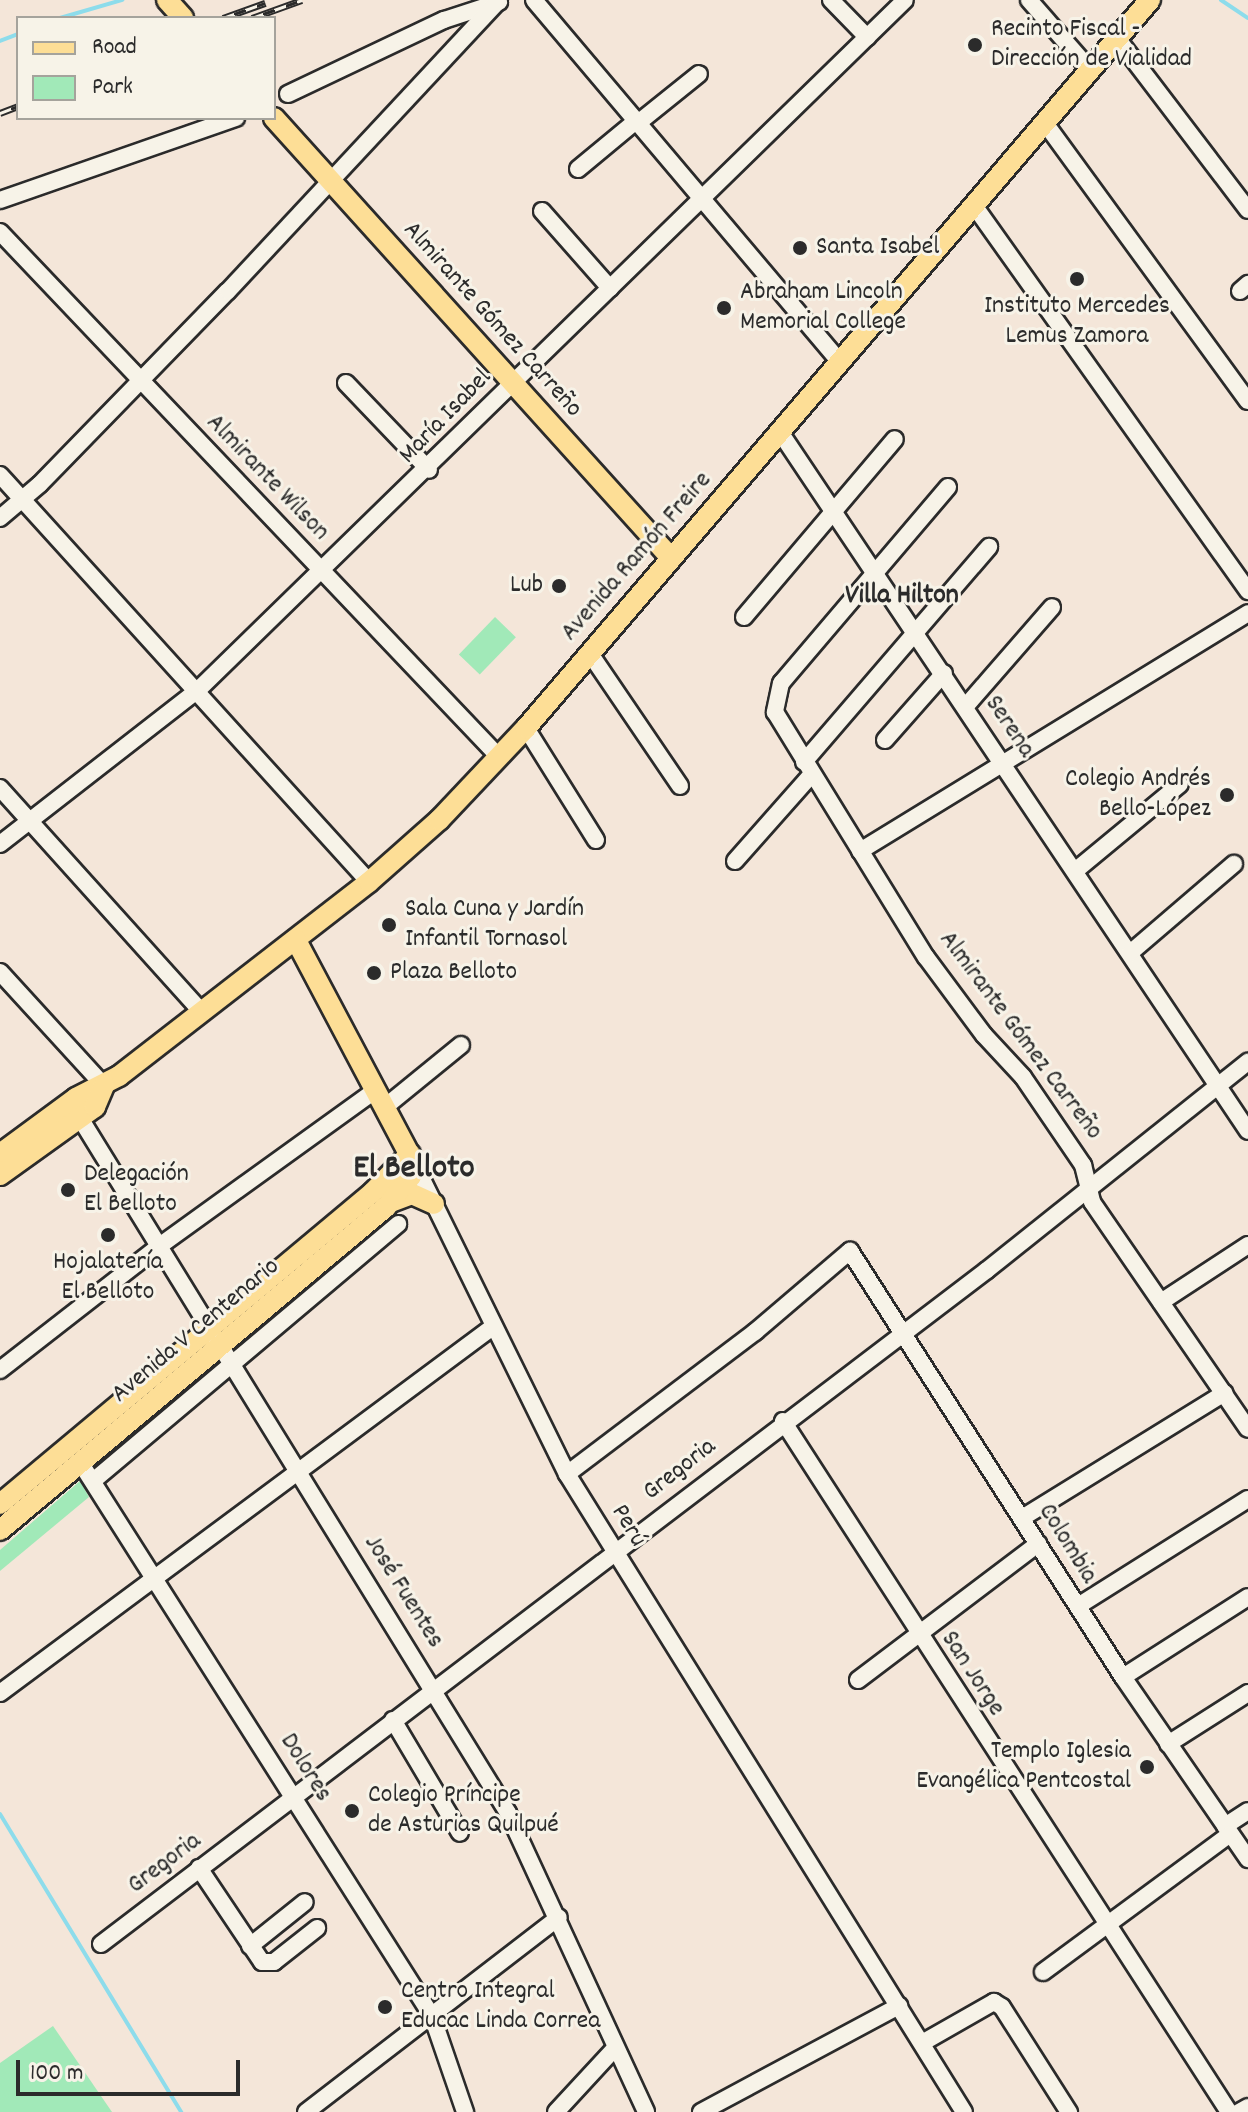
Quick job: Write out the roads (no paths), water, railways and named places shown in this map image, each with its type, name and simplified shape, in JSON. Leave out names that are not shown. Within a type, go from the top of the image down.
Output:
[{"type":"main road","points":[[167,0],[181,16]]},
{"type":"main road","name":"Avenida Ramón Freire","points":[[0,1154],[96,1090],[202,1012],[369,882],[499,757],[1150,0]]},
{"type":"main road","name":"Almirante Gómez Carreño","points":[[276,120],[671,558]]},
{"type":"main road","name":"Perú","points":[[296,940],[412,1160]]},
{"type":"main road","name":"Avenida Ramón Freire","points":[[0,1175],[95,1107],[96,1090]]},
{"type":"main road","name":"Avenida V Centenario","points":[[0,1504],[391,1202],[406,1186],[412,1160]]},
{"type":"main road","name":"Avenida V Centenario","points":[[0,1530],[80,1462],[216,1335],[412,1160]]},
{"type":"main road","points":[[391,1202],[412,1194],[434,1204]]},
{"type":"street","points":[[534,0],[839,361]]},
{"type":"street","points":[[831,0],[867,37]]},
{"type":"street","name":"María Isabel","points":[[0,844],[199,689],[429,470],[513,382],[905,0]]},
{"type":"street","points":[[1029,0],[1090,70]]},
{"type":"street","points":[[288,94],[444,20],[501,2]]},
{"type":"street","points":[[0,518],[23,500],[141,381],[327,179],[501,2]]},
{"type":"street","points":[[1117,38],[1248,210]]},
{"type":"street","points":[[578,169],[699,74]]},
{"type":"street","points":[[0,200],[230,120]]},
{"type":"street","points":[[1045,123],[1248,401]]},
{"type":"street","points":[[973,204],[1248,591]]},
{"type":"street","points":[[542,211],[610,288]]},
{"type":"street","name":"Almirante Wilson","points":[[0,232],[499,757]]},
{"type":"street","points":[[346,383],[429,470]]},
{"type":"street","name":"Serena","points":[[780,432],[876,571],[1248,1131]]},
{"type":"street","points":[[744,617],[895,439]]},
{"type":"street","points":[[0,475],[199,689],[369,882]]},
{"type":"street","points":[[876,571],[948,487]]},
{"type":"street","points":[[735,861],[989,547]]},
{"type":"street","name":"Almirante Gómez Carreño","points":[[876,571],[781,683],[775,712],[926,957],[1023,1077],[1089,1174],[1086,1187],[1161,1302],[1224,1393],[1242,1406],[1248,1429]]},
{"type":"street","points":[[966,706],[1052,607]]},
{"type":"street","points":[[860,851],[1248,613]]},
{"type":"street","points":[[589,652],[680,786]]},
{"type":"street","points":[[885,740],[944,673]]},
{"type":"street","points":[[526,728],[596,840]]},
{"type":"street","points":[[1075,871],[1180,784]]},
{"type":"street","points":[[0,788],[202,1012]]},
{"type":"street","points":[[1130,953],[1234,864]]},
{"type":"street","points":[[0,972],[96,1090]]},
{"type":"street","points":[[0,1370],[158,1247],[461,1045]]},
{"type":"street","name":"Gregoria","points":[[101,1944],[904,1331],[1248,1062]]},
{"type":"street","name":"José Fuentes","points":[[80,1118],[435,1688],[508,1813],[559,1917],[646,2112]]},
{"type":"street","name":"Perú","points":[[412,1160],[567,1474],[964,2112]]},
{"type":"street","points":[[93,1481],[398,1224]]},
{"type":"street","points":[[1161,1302],[1248,1245]]},
{"type":"street","name":"Colombia","points":[[567,1474],[755,1332],[850,1251],[1123,1677],[1248,1859]]},
{"type":"street","points":[[0,1693],[494,1326]]},
{"type":"street","points":[[1022,1518],[1224,1393]]},
{"type":"street","name":"San Jorge","points":[[783,1421],[918,1635],[1229,2112]]},
{"type":"street","name":"Dolores","points":[[80,1462],[432,2016],[465,2112]]},
{"type":"street","points":[[1078,1606],[1248,1499]]},
{"type":"street","points":[[858,1680],[1038,1544]]},
{"type":"street","points":[[1123,1677],[1248,1597]]},
{"type":"street","points":[[1168,1744],[1248,1693]]},
{"type":"street","points":[[393,1720],[460,1833]]},
{"type":"street","points":[[1043,1972],[1227,1831],[1248,1811]]},
{"type":"street","points":[[199,1868],[262,1962],[274,1962],[317,1928]]},
{"type":"street","points":[[250,1946],[305,1902]]},
{"type":"street","points":[[306,2112],[559,1917]]},
{"type":"street","points":[[922,2043],[994,2002],[1002,2007],[1069,2112]]},
{"type":"street","points":[[701,2112],[899,2006]]},
{"type":"street","points":[[556,2112],[616,2047]]},
{"type":"street","points":[[1239,2112],[1248,2107]]},
{"type":"waterway","points":[[67,16],[122,0]]},
{"type":"waterway","points":[[1221,0],[1248,18]]},
{"type":"waterway","points":[[0,41],[16,35]]},
{"type":"waterway","points":[[0,1814],[181,2112]]},
{"type":"railway","points":[[258,16],[302,0]]},
{"type":"railway","points":[[229,16],[265,3]]},
{"type":"railway","points":[[0,113],[16,107]]},
{"type":"place","name":"Recinto Fiscal - Dirección de Vialidad","points":[[975,45]]},
{"type":"place","name":"Santa Isabel","points":[[800,248]]},
{"type":"place","name":"Instituto Mercedes Lemus Zamora","points":[[1077,279]]},
{"type":"place","name":"Abraham Lincoln Memorial College","points":[[724,308]]},
{"type":"place","name":"Lub","points":[[559,586]]},
{"type":"place","name":"Colegio Andrés Bello-López","points":[[1227,795]]},
{"type":"place","name":"Sala Cuna y Jardín Infantil Tornasol","points":[[389,925]]},
{"type":"place","name":"Plaza Belloto","points":[[374,973]]},
{"type":"place","name":"Delegación El Belloto","points":[[68,1190]]},
{"type":"place","name":"Hojalatería El Belloto","points":[[108,1235]]},
{"type":"place","name":"Templo Iglesia Evangélica Pentcostal","points":[[1147,1767]]},
{"type":"place","name":"Colegio Príncipe de Asturias Quilpué","points":[[352,1811]]},
{"type":"place","name":"Centro Integral Educac Linda Correa","points":[[385,2007]]},
{"type":"district","name":"Villa Hilton","points":[[902,597]]},
{"type":"district","name":"El Belloto","points":[[414,1170]]}]
